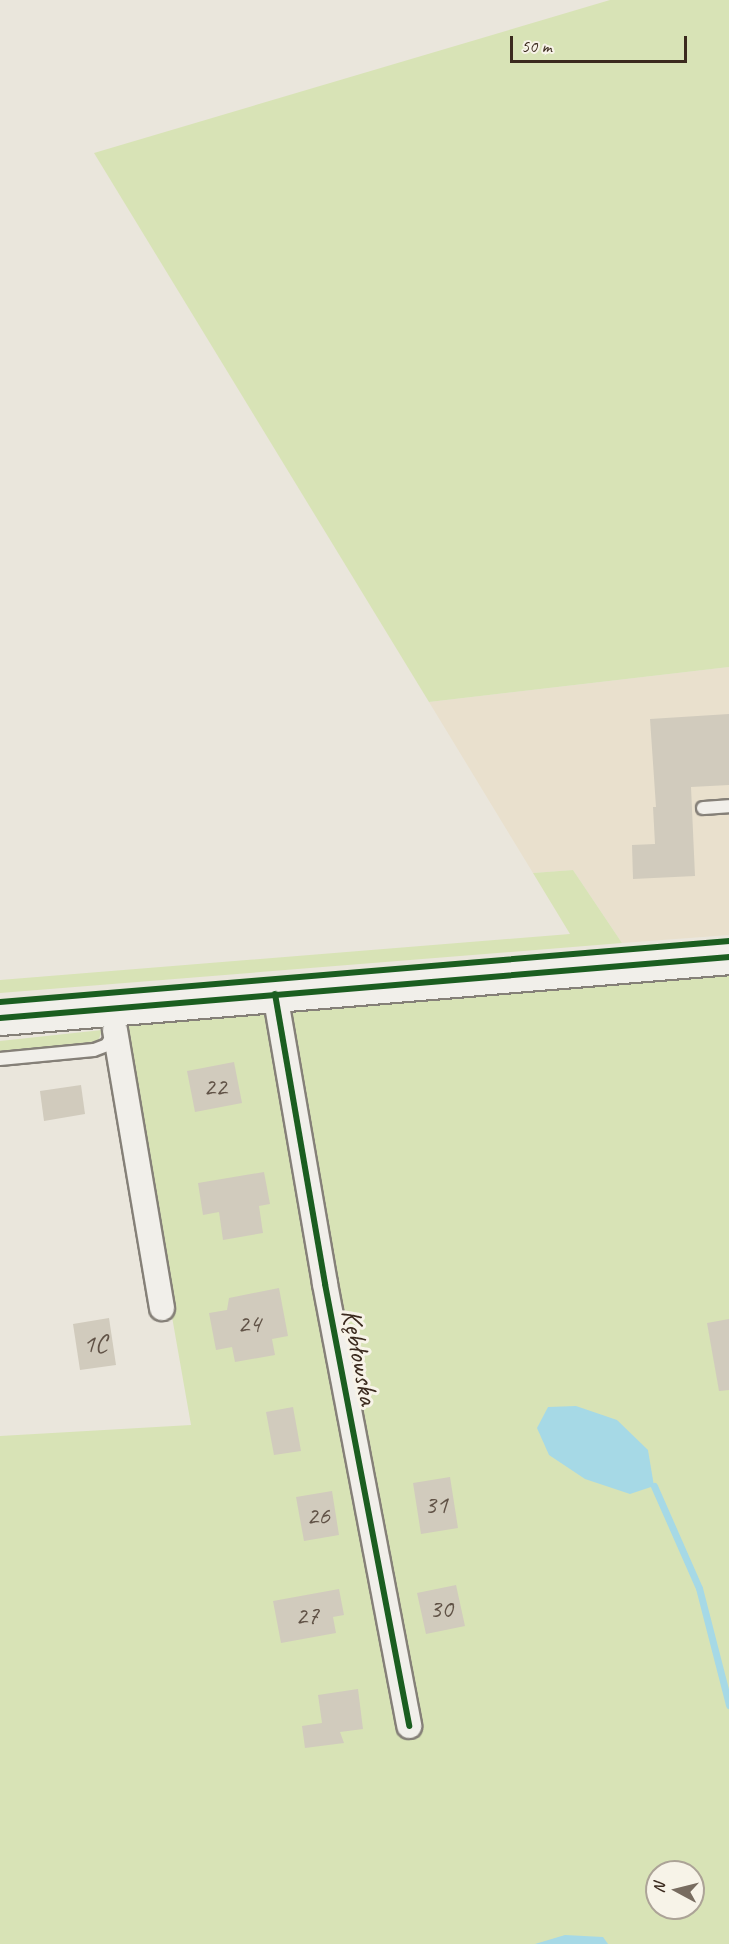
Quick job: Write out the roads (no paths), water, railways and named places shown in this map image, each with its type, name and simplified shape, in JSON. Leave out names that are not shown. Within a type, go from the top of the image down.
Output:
[{"type":"street","points":[[0,1018],[117,1019],[275,994],[729,957]]},
{"type":"street","name":"Kębłowska","points":[[275,994],[325,1284],[409,1726]]},
{"type":"street","points":[[117,1019],[162,1308]]},
{"type":"lane","points":[[703,808],[729,806]]},
{"type":"lane","points":[[0,1059],[94,1050],[107,1045],[117,1019]]},
{"type":"water","points":[[576,1406],[617,1420],[648,1450],[654,1486],[630,1494],[585,1479],[549,1455],[537,1428],[548,1407]]},
{"type":"water","points":[[565,1935],[603,1937],[608,1944],[535,1944]]},
{"type":"waterway","points":[[654,1486],[699,1588],[729,1705]]}]
